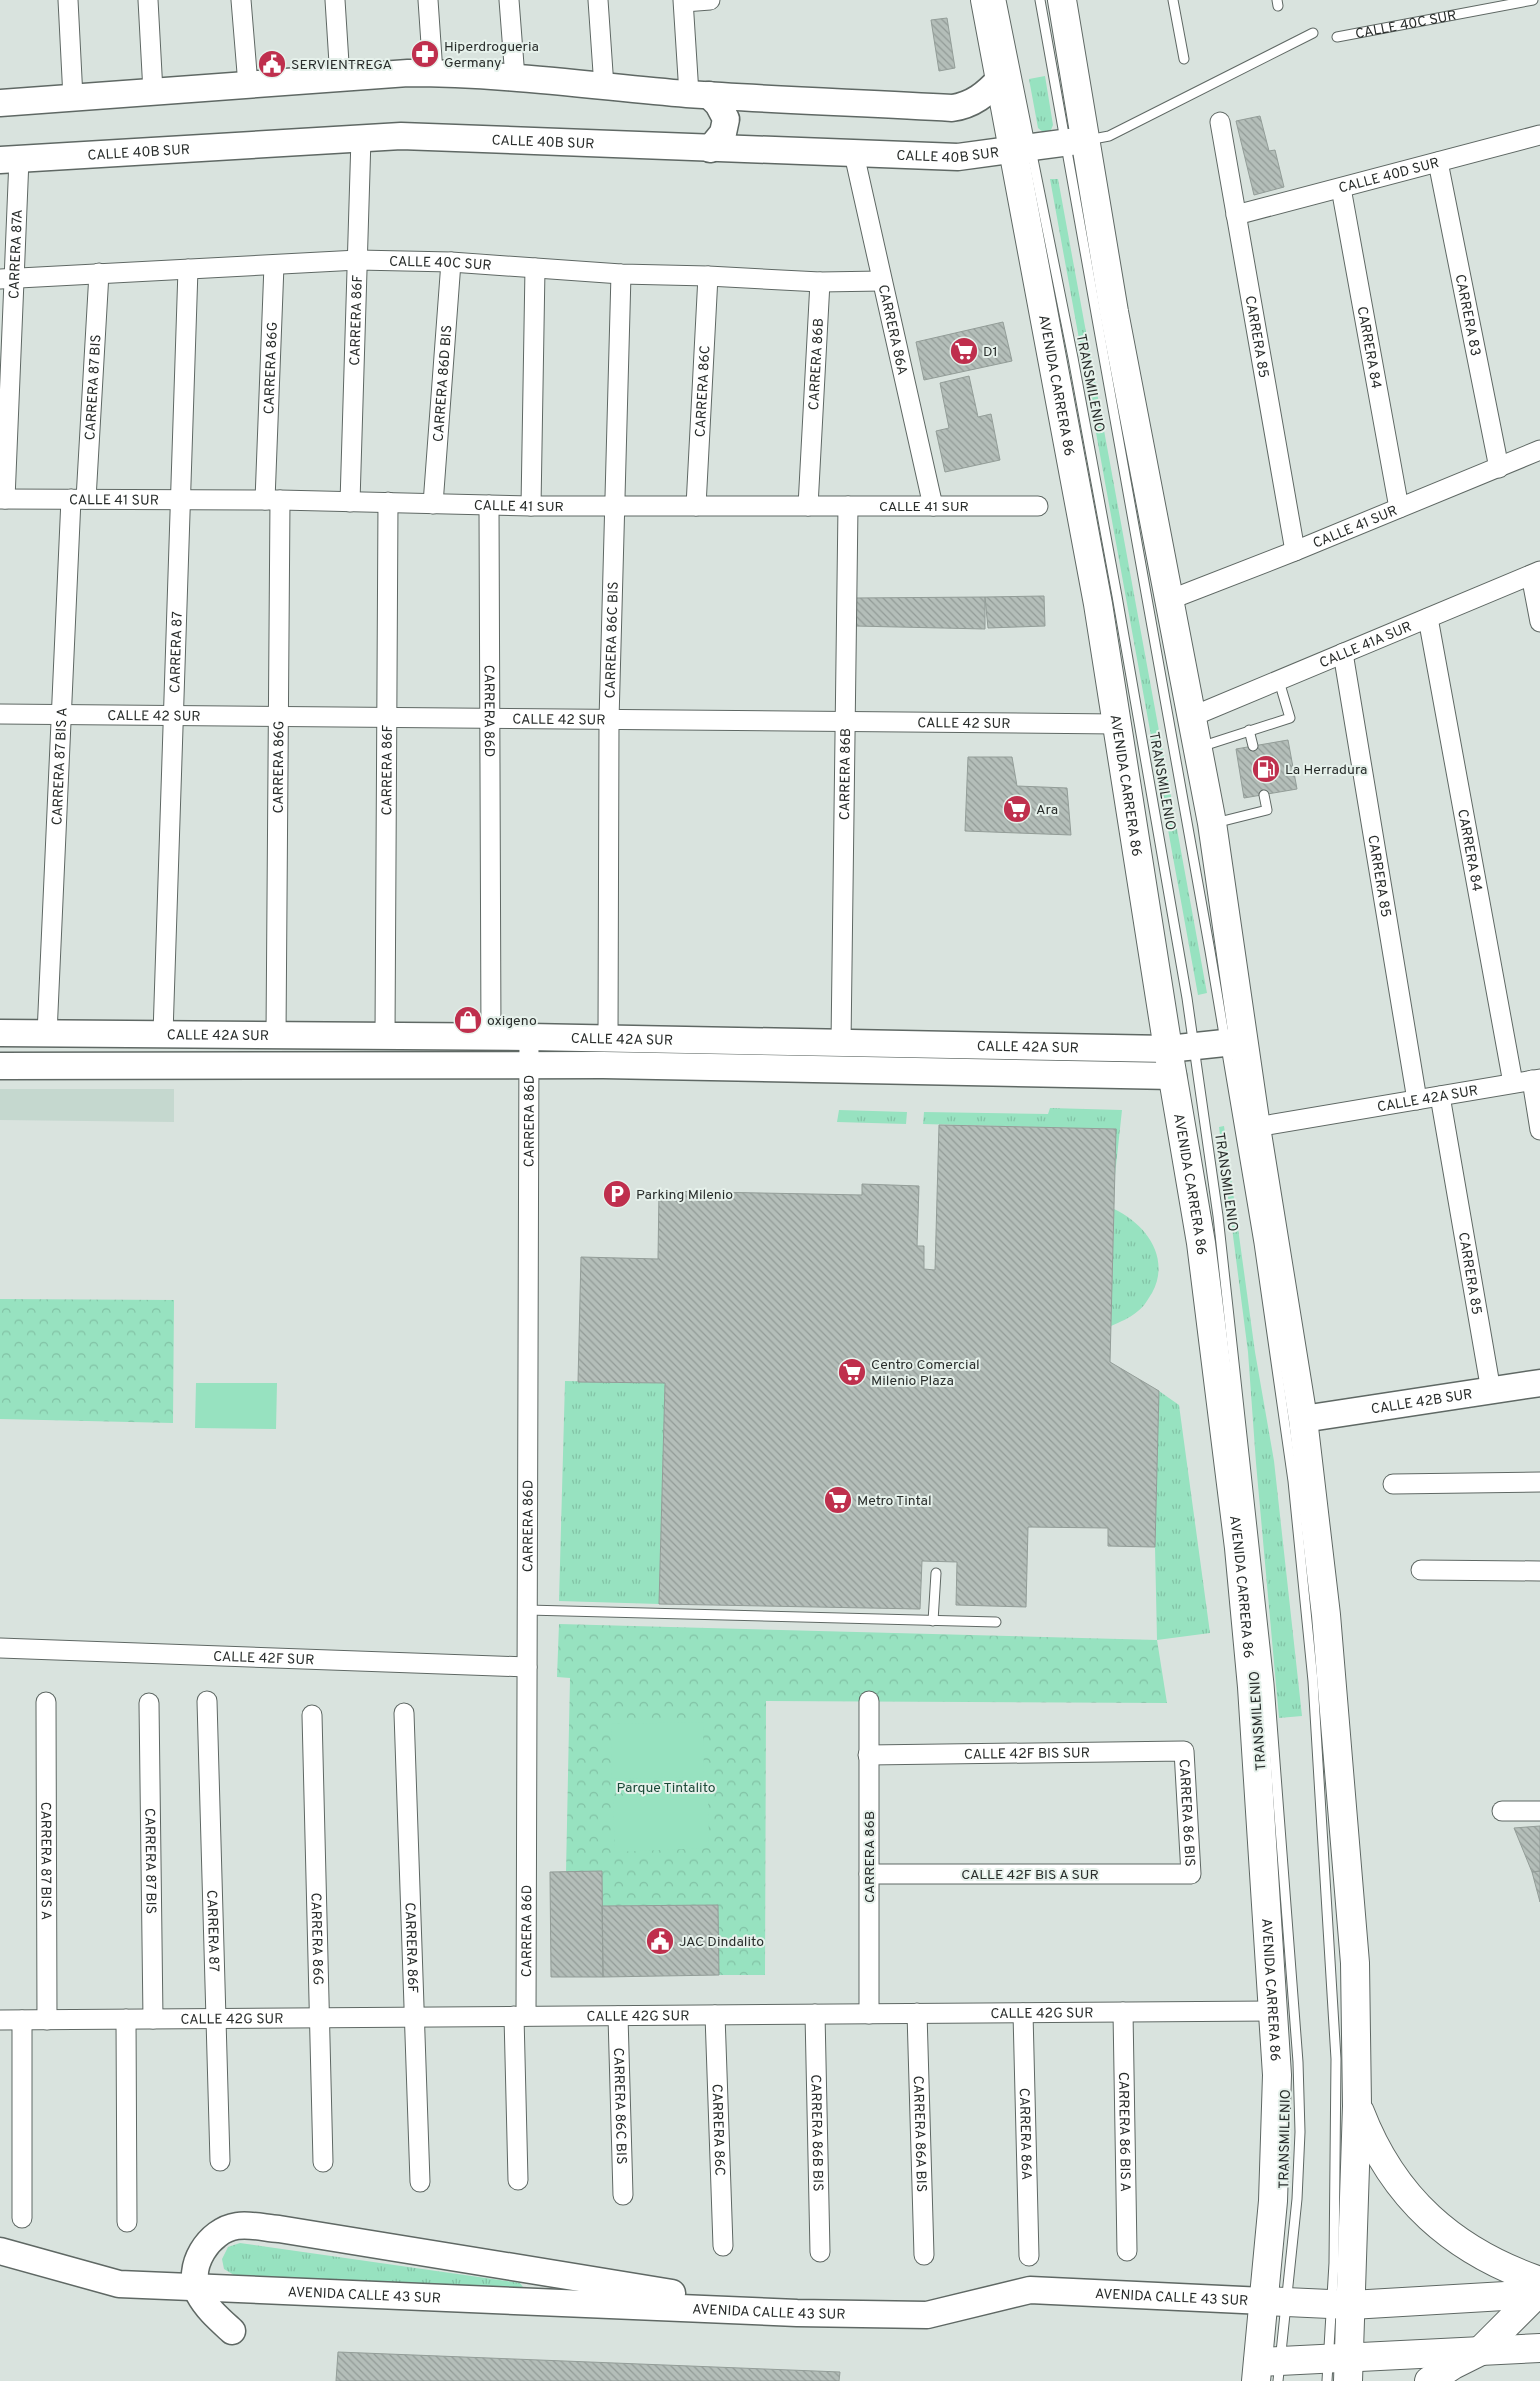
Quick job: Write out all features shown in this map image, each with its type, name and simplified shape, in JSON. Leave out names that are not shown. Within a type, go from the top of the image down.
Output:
[{"type":"main road","name":"AVENIDA CARRERA 86","points":[[985,0],[1000,79],[1022,149],[1069,444],[1117,724],[1181,1048],[1173,1076],[1201,1243],[1238,1548],[1252,1687],[1275,2011],[1276,2137],[1273,2201],[1276,2302],[1268,2371]]},
{"type":"main road","points":[[1062,0],[1075,142],[1116,321],[1212,823],[1234,1042],[1256,1127],[1303,1419],[1326,1614],[1354,1963],[1358,2106],[1341,2305],[1338,2370]]},
{"type":"main road","points":[[1358,2106],[1378,2154],[1392,2176],[1416,2204],[1442,2230],[1472,2251],[1509,2270],[1539,2290],[1479,2352],[1453,2365],[1430,2381]]},
{"type":"main road","name":"AVENIDA CALLE 43 SUR","points":[[1276,2302],[1341,2305],[1539,2290]]},
{"type":"main road","points":[[1268,2371],[1338,2370],[1479,2352],[1540,2348]]},
{"type":"street","points":[[68,0],[73,98]]},
{"type":"street","points":[[148,0],[153,92]]},
{"type":"street","points":[[240,0],[248,85]]},
{"type":"street","points":[[335,0],[340,79]]},
{"type":"street","points":[[428,0],[433,74]]},
{"type":"street","points":[[509,0],[515,78]]},
{"type":"street","points":[[598,0],[604,87]]},
{"type":"street","points":[[699,94],[683,1],[710,0]]},
{"type":"street","points":[[0,103],[433,74],[515,78],[699,94],[952,108],[974,102],[988,92],[1000,79]]},
{"type":"street","points":[[699,94],[718,104],[726,120],[723,133],[710,149]]},
{"type":"street","name":"CARRERA 85","points":[[1220,122],[1295,551]]},
{"type":"street","name":"CALLE 40D SUR","points":[[1236,215],[1540,135]]},
{"type":"street","name":"CALLE 40B SUR","points":[[9,160],[361,138],[437,136],[710,149],[958,157],[1075,142]]},
{"type":"street","name":"CARRERA 86F","points":[[350,502],[361,138]]},
{"type":"street","name":"CARRERA 86A","points":[[854,154],[933,506]]},
{"type":"street","name":"CARRERA 87A","points":[[2,499],[9,160]]},
{"type":"street","name":"CARRERA 83","points":[[1438,162],[1498,468]]},
{"type":"street","name":"CARRERA 84","points":[[1341,188],[1399,508]]},
{"type":"street","name":"CALLE 40C SUR","points":[[7,279],[358,260],[451,262],[621,274],[820,282],[882,281]]},
{"type":"street","name":"CARRERA 86D BIS","points":[[433,504],[451,262]]},
{"type":"street","name":"CARRERA 86G","points":[[274,265],[273,500],[278,716],[276,1035]]},
{"type":"street","points":[[531,506],[535,268]]},
{"type":"street","name":"CARRERA 87","points":[[163,1034],[188,269]]},
{"type":"street","name":"CARRERA 87 BIS","points":[[78,499],[99,273]]},
{"type":"street","name":"CARRERA 86C BIS","points":[[608,1038],[609,720],[621,274]]},
{"type":"street","name":"CARRERA 86C","points":[[696,506],[708,276]]},
{"type":"street","name":"CARRERA 86B","points":[[808,506],[820,282]]},
{"type":"street","name":"CALLE 41 SUR","points":[[1169,600],[1295,551],[1540,450]]},
{"type":"street","name":"CALLE 41 SUR","points":[[2,499],[273,500],[531,506],[1038,506]]},
{"type":"street","name":"CARRERA 87 BIS A","points":[[47,1034],[61,714],[78,499]]},
{"type":"street","name":"CARRERA 86F","points":[[386,1036],[388,502]]},
{"type":"street","name":"CARRERA 86D","points":[[489,505],[492,1036]]},
{"type":"street","name":"CARRERA 86B","points":[[841,1043],[848,506]]},
{"type":"street","points":[[1536,573],[1540,622]]},
{"type":"street","name":"CALLE 41A SUR","points":[[1191,717],[1536,573]]},
{"type":"street","name":"CARRERA 84","points":[[1428,618],[1513,1084]]},
{"type":"street","name":"CARRERA 85","points":[[1343,653],[1417,1100]]},
{"type":"street","name":"CALLE 42 SUR","points":[[0,714],[1117,724]]},
{"type":"street","name":"CALLE 42A SUR","points":[[0,1033],[492,1036],[1181,1048],[1234,1042]]},
{"type":"street","name":"CARRERA 86D","points":[[518,2180],[527,1667],[529,1037]]},
{"type":"street","name":"CALLE 42A SUR","points":[[0,1066],[529,1065],[1173,1076]]},
{"type":"street","points":[[1536,1080],[1540,1130]]},
{"type":"street","name":"CALLE 42A SUR","points":[[1256,1127],[1536,1080]]},
{"type":"street","name":"CARRERA 85","points":[[1440,1096],[1491,1391]]},
{"type":"street","name":"CALLE 42B SUR","points":[[1303,1419],[1540,1383]]},
{"type":"street","points":[[1393,1484],[1540,1482]]},
{"type":"street","points":[[1422,1570],[1540,1571]]},
{"type":"street","name":"CALLE 42F SUR","points":[[0,1648],[527,1667]]},
{"type":"street","name":"CARRERA 87","points":[[207,1700],[220,2161]]},
{"type":"street","name":"CARRERA 86B","points":[[869,1701],[869,2014]]},
{"type":"street","name":"CARRERA 87 BIS A","points":[[46,1702],[47,2020]]},
{"type":"street","name":"CARRERA 87 BIS","points":[[149,1703],[153,2019]]},
{"type":"street","name":"CARRERA 86F","points":[[404,1713],[420,2182]]},
{"type":"street","name":"CARRERA 86G","points":[[312,1715],[323,2162]]},
{"type":"street","name":"CALLE 42F BIS SUR","points":[[868,1754],[1184,1751]]},
{"type":"street","name":"CARRERA 86 BIS","points":[[1184,1751],[1191,1874]]},
{"type":"street","points":[[1502,1811],[1540,1811]]},
{"type":"street","name":"CALLE 42F BIS A SUR","points":[[869,1874],[1191,1874]]},
{"type":"street","name":"CALLE 42G SUR","points":[[0,2020],[1275,2011]]},
{"type":"street","name":"CARRERA 86 BIS A","points":[[1123,2012],[1127,2251]]},
{"type":"street","name":"CARRERA 86A BIS","points":[[917,2013],[924,2255]]},
{"type":"street","name":"CARRERA 86A","points":[[1023,2013],[1029,2256]]},
{"type":"street","name":"CARRERA 86B BIS","points":[[815,2014],[820,2252]]},
{"type":"street","name":"CARRERA 86C","points":[[715,2015],[723,2246]]},
{"type":"street","name":"CARRERA 86C BIS","points":[[618,2016],[624,2195]]},
{"type":"street","points":[[126,2019],[127,2222]]},
{"type":"street","points":[[22,2020],[22,2218]]},
{"type":"street","points":[[232,2331],[211,2312],[196,2287],[196,2272],[204,2247],[222,2231],[235,2226],[324,2236],[796,2312]]},
{"type":"street","name":"AVENIDA CALLE 43 SUR","points":[[0,2251],[119,2284],[796,2312],[927,2315],[1030,2290],[1276,2302]]},
{"type":"lane","name":"TRANSMILENIO","points":[[1001,0],[1022,149],[1071,348],[1115,587],[1184,976],[1181,1048],[1218,1216],[1268,1674],[1298,2062],[1300,2132],[1297,2198],[1276,2302]]},
{"type":"lane","name":"TRANSMILENIO","points":[[1040,0],[1075,142],[1210,951],[1234,1042],[1259,1243],[1293,1481],[1306,1586],[1336,2059],[1334,2263],[1341,2305]]},
{"type":"lane","points":[[1173,0],[1184,59]]},
{"type":"lane","name":"CALLE 40C SUR","points":[[1337,37],[1534,0]]},
{"type":"lane","points":[[1075,142],[1108,136],[1313,33]]},
{"type":"lane","points":[[1197,748],[1290,718],[1278,681]]},
{"type":"lane","points":[[1249,730],[1253,746]]},
{"type":"lane","points":[[1212,823],[1267,810],[1264,794]]},
{"type":"lane","points":[[934,1621],[936,1573]]},
{"type":"lane","points":[[527,1610],[996,1622]]},
{"type":"shaded area","points":[[0,1089],[174,1089],[174,1122],[0,1120]]},
{"type":"green space","points":[[1045,76],[1053,125],[1051,130],[1045,132],[1038,128],[1029,79]]},
{"type":"green space","points":[[1050,179],[1058,179],[1207,993],[1198,995]]},
{"type":"green space","points":[[1050,1108],[1122,1110],[1115,1175],[1116,1129],[923,1124],[924,1112],[1048,1114]]},
{"type":"green space","points":[[839,1110],[907,1112],[906,1124],[837,1122]]},
{"type":"green space","points":[[1224,1126],[1255,1352],[1274,1461],[1302,1716],[1279,1718],[1248,1352],[1219,1127]]},
{"type":"green space","points":[[1114,1209],[1126,1215],[1145,1233],[1157,1255],[1159,1267],[1152,1293],[1144,1305],[1132,1316],[1111,1326]]},
{"type":"green space","points":[[0,1299],[174,1300],[173,1423],[0,1419]]},
{"type":"green space","points":[[565,1381],[665,1383],[659,1604],[559,1601]]},
{"type":"green space","points":[[196,1383],[277,1383],[276,1429],[195,1428]]},
{"type":"green space","points":[[1159,1391],[1179,1405],[1210,1633],[1157,1640],[1155,1547]]},
{"type":"green space","name":"Parque Tintalito","points":[[559,1624],[1157,1640],[1167,1703],[766,1701],[765,1975],[719,1975],[718,1905],[602,1906],[566,1872],[570,1678],[557,1677]]},
{"type":"green space","points":[[703,1722],[704,1777],[612,1779],[611,1724]]},
{"type":"green space","points":[[708,1792],[709,1848],[615,1852],[613,1796]]},
{"type":"green space","points":[[240,2243],[520,2283],[523,2287],[519,2289],[234,2275],[224,2269],[222,2259],[228,2247]]},
{"type":"building","points":[[947,18],[955,68],[939,71],[931,20]]},
{"type":"building","points":[[1260,116],[1269,151],[1275,150],[1284,187],[1254,195],[1236,121]]},
{"type":"building","name":"D1","points":[[1003,322],[1012,361],[924,380],[916,342]]},
{"type":"building","points":[[969,376],[978,417],[991,414],[1000,460],[945,472],[936,431],[949,428],[940,383]]},
{"type":"building","points":[[1044,596],[1045,626],[988,628],[985,597]]},
{"type":"building","points":[[985,597],[985,629],[855,626],[854,598]]},
{"type":"building","name":"La Herradura","points":[[1288,740],[1297,789],[1244,798],[1236,749]]},
{"type":"building","name":"Ara","points":[[968,757],[1012,757],[1017,786],[1067,788],[1071,835],[965,831]]},
{"type":"building","name":"Centro Comercial Milenio Plaza","points":[[939,1125],[1116,1129],[1110,1362],[1159,1391],[1155,1547],[1108,1546],[1108,1528],[1028,1527],[1026,1607],[956,1605],[957,1562],[922,1561],[920,1609],[659,1604],[665,1383],[578,1382],[581,1257],[658,1259],[659,1191],[862,1195],[862,1184],[919,1186],[917,1246],[924,1246],[924,1269],[935,1270]]},
{"type":"building","points":[[1540,1826],[1540,1871],[1532,1872],[1514,1828]]},
{"type":"building","points":[[602,1871],[603,1977],[551,1977],[550,1872]]},
{"type":"building","points":[[1540,1871],[1540,1902],[1532,1872]]},
{"type":"building","name":"JAC Dindalito","points":[[718,1905],[719,1975],[603,1977],[602,1906]]},
{"type":"building","points":[[338,2352],[840,2372],[839,2381],[336,2381]]},
{"type":"place","name":"Hiperdrogueria Germany","points":[[425,54]]},
{"type":"place","name":"SERVIENTREGA","points":[[272,64]]},
{"type":"place","name":"D1","points":[[964,351]]},
{"type":"place","name":"La Herradura","points":[[1266,769]]},
{"type":"place","name":"Ara","points":[[1017,809]]},
{"type":"place","name":"oxigeno","points":[[468,1020]]},
{"type":"place","name":"Parking Milenio","points":[[617,1194]]},
{"type":"place","name":"Centro Comercial Milenio Plaza","points":[[852,1372]]},
{"type":"place","name":"Metro Tintal","points":[[838,1500]]},
{"type":"place","name":"JAC Dindalito","points":[[660,1941]]}]
